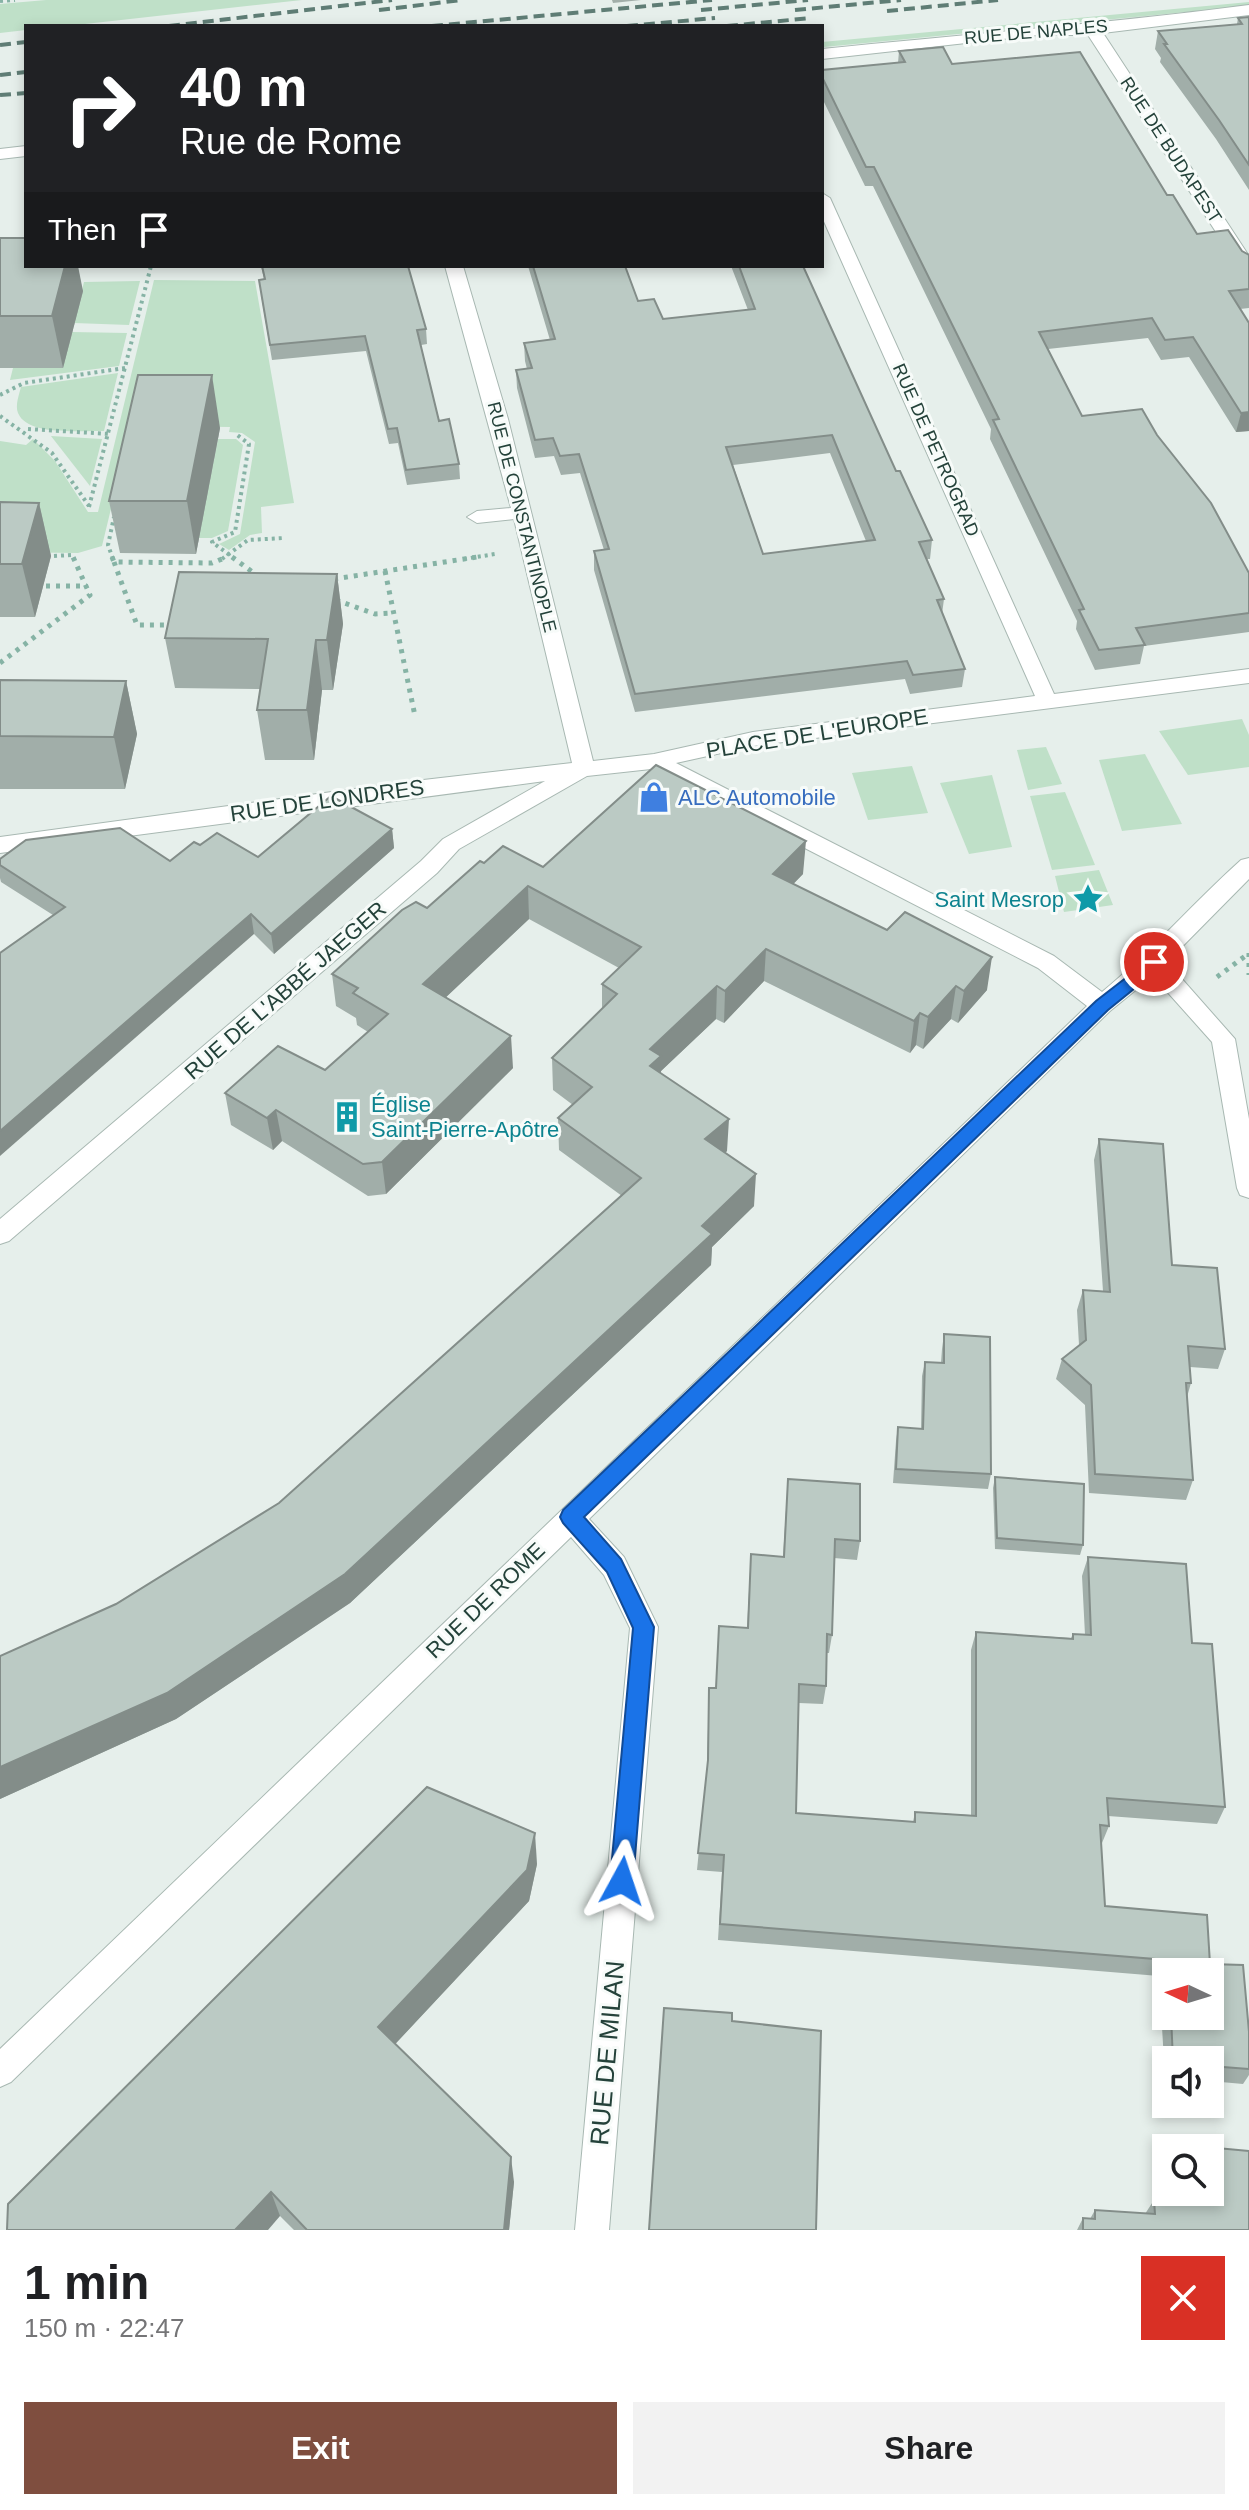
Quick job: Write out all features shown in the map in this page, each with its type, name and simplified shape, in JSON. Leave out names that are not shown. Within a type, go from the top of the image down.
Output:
[{"type":"street","name":"RUE DE NAPLES","points":[[824,54],[1038,30],[1093,30],[1249,10]]},
{"type":"street","name":"RUE DE BUDAPEST","points":[[1093,30],[1249,269]]},
{"type":"street","points":[[12,175],[14,152]]},
{"type":"street","name":"RUE DE PETROGRAD","points":[[824,202],[1047,701]]},
{"type":"street","name":"RUE DE CONSTANTINOPLE","points":[[455,268],[499,419],[584,768]]},
{"type":"street","points":[[477,517],[520,513]]},
{"type":"street","name":"PLACE DE L'EUROPE","points":[[654,761],[753,739],[1249,676]]},
{"type":"street","name":"PLACE DE L'EUROPE","points":[[654,761],[759,818],[1046,962],[1102,1005]]},
{"type":"street","name":"RUE DE LONDRES","points":[[0,845],[654,761]]},
{"type":"street","name":"RUE DE L'ABBÉ JAEGER","points":[[0,1234],[429,867],[451,844],[584,768]]},
{"type":"street","name":"RUE DE ROME","points":[[0,2071],[1102,1005],[1154,962],[1212,899],[1249,866]]},
{"type":"street","points":[[1154,962],[1223,1039],[1249,1188]]},
{"type":"street","name":"RUE DE MILAN","points":[[570,1517],[614,1566],[644,1627],[592,2230]]},
{"type":"path","points":[[0,1],[15,0]]},
{"type":"path","points":[[0,416],[23,428],[59,457],[89,507],[150,268]]},
{"type":"path","points":[[0,395],[24,383],[125,368]]},
{"type":"path","points":[[23,428],[110,434]]},
{"type":"path","points":[[236,434],[249,444],[235,532],[212,542],[267,582]]},
{"type":"path","points":[[115,514],[108,545],[137,625],[174,625]]},
{"type":"path","points":[[114,562],[212,563],[231,555],[248,540],[284,538]]},
{"type":"path","points":[[331,579],[496,554]]},
{"type":"path","points":[[0,663],[90,595],[72,555],[54,556]]},
{"type":"path","points":[[385,571],[415,716]]},
{"type":"path","points":[[241,580],[255,574]]},
{"type":"path","points":[[46,586],[87,586]]},
{"type":"path","points":[[322,595],[375,614],[393,613]]},
{"type":"path","points":[[1249,953],[1249,975]]},
{"type":"path","points":[[1214,979],[1249,953]]},
{"type":"green space","points":[[46,0],[302,0],[85,24],[24,24],[24,30],[0,33],[0,4]]},
{"type":"green space","points":[[1249,2],[1249,6],[824,47],[824,42]]},
{"type":"green space","points":[[154,280],[255,281],[294,503],[261,507],[262,533],[250,535],[229,550],[219,544],[240,534],[255,442],[242,433],[229,432],[230,427],[146,426],[129,434],[102,546],[78,553],[0,552],[0,441],[26,445],[33,439],[55,461],[88,512],[98,512]]},
{"type":"green space","points":[[140,281],[129,325],[74,323],[84,282]]},
{"type":"green space","points":[[72,332],[127,333],[119,366],[10,380],[13,368]]},
{"type":"green space","points":[[118,373],[104,431],[44,429],[24,421],[18,413],[21,387]]},
{"type":"green space","points":[[51,436],[102,439],[90,486]]},
{"type":"green space","points":[[218,439],[236,439],[243,445],[228,531],[212,538],[198,538]]},
{"type":"green space","points":[[1242,719],[1249,735],[1249,767],[1188,775],[1159,731]]},
{"type":"green space","points":[[1046,747],[1062,784],[1028,790],[1017,750]]},
{"type":"green space","points":[[1145,754],[1182,824],[1122,831],[1099,760]]},
{"type":"green space","points":[[912,766],[928,813],[868,820],[852,773]]},
{"type":"green space","points":[[992,775],[1012,847],[969,854],[940,783]]},
{"type":"green space","points":[[1065,792],[1095,865],[1052,870],[1030,796]]},
{"type":"green space","points":[[1099,870],[1113,905],[1064,912],[1055,876]]},
{"type":"building","points":[[1249,17],[1249,165],[1158,31],[1242,24],[1238,18]]},
{"type":"building","points":[[943,47],[952,64],[1080,52],[1167,195],[1173,195],[1197,234],[1228,230],[1242,251],[1249,255],[1249,289],[1229,291],[1249,323],[1249,412],[1241,413],[1193,337],[1165,340],[1152,318],[1039,332],[1082,416],[1142,409],[1157,435],[1211,503],[1249,573],[1249,613],[1136,628],[1145,645],[1099,650],[1079,610],[1084,609],[993,420],[999,419],[874,167],[866,167],[824,81],[824,70],[905,62],[899,51]]},
{"type":"building","points":[[0,238],[24,238],[24,268],[64,268],[52,316],[0,316]]},
{"type":"building","points":[[262,268],[409,268],[426,329],[417,330],[439,421],[449,419],[459,464],[406,470],[397,428],[388,429],[365,336],[270,345],[259,280],[265,279]]},
{"type":"building","points":[[534,268],[626,268],[638,301],[654,299],[663,319],[755,309],[740,268],[804,268],[896,471],[900,471],[932,540],[919,542],[944,599],[937,600],[965,669],[913,675],[907,661],[635,694],[594,551],[609,549],[579,454],[560,456],[553,438],[535,440],[516,370],[532,368],[524,343],[555,339]],"holes":[[[832,435],[875,540],[763,554],[726,447]]]},
{"type":"building","points":[[138,375],[212,375],[187,501],[109,501]]},
{"type":"building","points":[[0,502],[39,503],[22,564],[0,564]]},
{"type":"building","points":[[179,572],[337,574],[327,640],[316,640],[307,710],[257,710],[268,639],[165,638]]},
{"type":"building","points":[[0,680],[126,681],[114,737],[0,736]]},
{"type":"building","points":[[656,765],[806,841],[773,874],[887,930],[905,912],[992,957],[964,991],[956,986],[928,1017],[920,1013],[914,1021],[766,949],[725,991],[717,986],[650,1049],[661,1056],[650,1066],[729,1119],[705,1139],[756,1174],[702,1226],[712,1234],[345,1574],[167,1693],[0,1767],[0,1656],[116,1604],[279,1503],[641,1178],[558,1118],[592,1087],[552,1058],[617,994],[602,984],[641,947],[528,886],[423,984],[511,1036],[382,1162],[363,1164],[276,1110],[267,1118],[225,1093],[278,1046],[325,1070],[388,1014],[353,993],[358,988],[332,974],[402,910],[416,902],[427,908],[480,861],[484,863],[503,846],[543,867]]},
{"type":"building","points":[[331,796],[392,829],[271,934],[251,914],[0,1131],[0,953],[65,907],[0,865],[0,859],[26,840],[120,828],[170,861],[194,842],[200,845],[217,833],[258,857]]},
{"type":"building","points":[[1099,1139],[1163,1144],[1172,1265],[1217,1268],[1225,1349],[1188,1346],[1191,1383],[1186,1383],[1193,1480],[1095,1474],[1091,1385],[1062,1359],[1086,1340],[1083,1290],[1110,1292]]},
{"type":"building","points":[[944,1334],[990,1337],[991,1474],[896,1469],[898,1427],[923,1429],[925,1362],[944,1363]]},
{"type":"building","points":[[995,1477],[1084,1484],[1083,1545],[997,1538]]},
{"type":"building","points":[[788,1479],[860,1484],[860,1541],[835,1539],[832,1635],[827,1634],[826,1686],[799,1684],[796,1813],[915,1822],[915,1812],[976,1816],[976,1632],[1073,1639],[1073,1634],[1091,1635],[1088,1557],[1186,1564],[1192,1643],[1212,1644],[1225,1807],[1107,1798],[1109,1826],[1100,1825],[1105,1906],[1207,1915],[1210,1958],[1152,1959],[720,1924],[724,1855],[698,1853],[708,1760],[709,1688],[716,1688],[719,1626],[748,1628],[751,1554],[784,1557]]},
{"type":"building","points":[[427,1787],[535,1833],[527,1870],[378,2027],[511,2157],[504,2230],[307,2230],[271,2192],[235,2230],[7,2230],[8,2204]]},
{"type":"building","points":[[1224,1964],[1243,1965],[1249,2069],[1224,2067],[1224,2046],[1172,2046],[1172,2030],[1224,2030]]},
{"type":"building","points":[[664,2008],[732,2013],[732,2021],[821,2031],[816,2230],[649,2230]]},
{"type":"building","points":[[1224,2149],[1249,2151],[1249,2230],[1083,2230],[1083,2218],[1095,2219],[1095,2210],[1155,2214],[1154,2206],[1224,2206]]},
{"type":"railway","points":[[186,24],[392,0]]},
{"type":"railway","points":[[379,10],[462,0]]},
{"type":"railway","points":[[454,24],[712,0]]},
{"type":"railway","points":[[701,10],[808,0]]},
{"type":"railway","points":[[795,10],[901,0]]},
{"type":"railway","points":[[887,11],[998,0]]},
{"type":"railway","points":[[649,24],[715,18]]},
{"type":"railway","points":[[748,24],[811,18]]},
{"type":"railway","points":[[0,45],[24,42]]},
{"type":"railway","points":[[0,75],[24,72]]},
{"type":"railway","points":[[0,95],[24,93]]},
{"type":"place","name":"ALC Automobile","points":[[654,797]]},
{"type":"place","name":"Saint Mesrop","points":[[1088,899]]},
{"type":"place","name":"Église Saint-Pierre-Apôtre","points":[[347,1117]]},
{"type":"route","points":[[622,1881],[644,1627],[614,1566],[570,1517],[1102,1005],[1154,962]]}]
